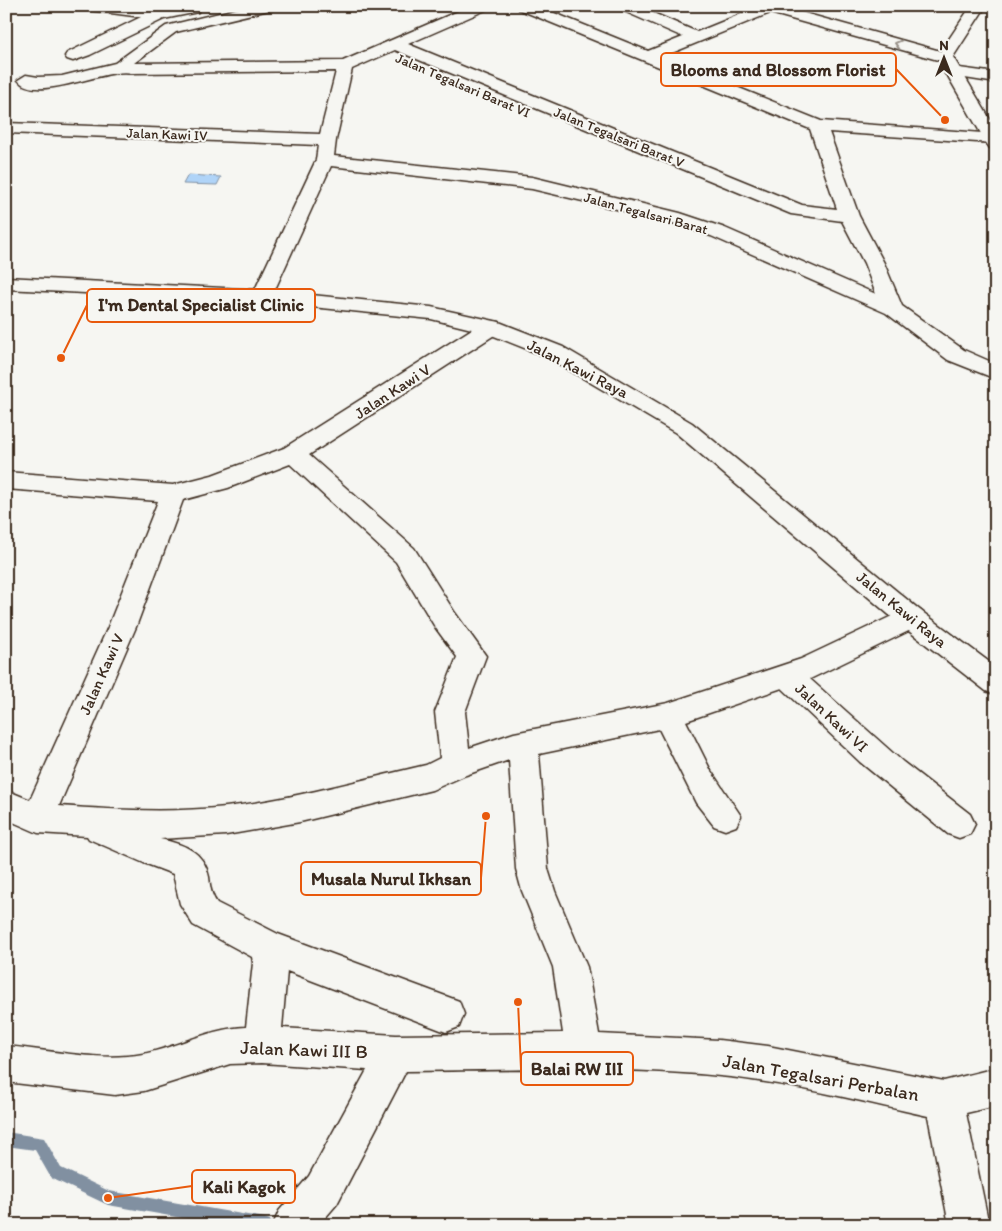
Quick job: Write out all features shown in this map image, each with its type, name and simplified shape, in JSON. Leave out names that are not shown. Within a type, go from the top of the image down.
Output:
[{"type":"street","points":[[88,6],[159,16]]},
{"type":"street","points":[[73,56],[95,49],[142,21],[204,6]]},
{"type":"street","points":[[122,66],[171,29],[186,23],[268,6]]},
{"type":"street","points":[[65,88],[88,76],[122,66],[351,64],[483,6]]},
{"type":"street","points":[[524,6],[818,126],[994,141]]},
{"type":"street","points":[[624,6],[696,37]]},
{"type":"street","points":[[949,64],[979,6]]},
{"type":"street","points":[[646,57],[764,8],[996,78]]},
{"type":"street","name":"Jalan Tegalsari Barat VI","points":[[387,48],[518,109],[757,201],[798,210],[849,216]]},
{"type":"street","points":[[26,80],[40,84],[62,82],[122,66],[351,64]]},
{"type":"street","points":[[262,296],[325,160],[327,140],[351,64]]},
{"type":"street","points":[[949,64],[994,141]]},
{"type":"street","points":[[818,126],[849,216],[874,263],[893,309]]},
{"type":"street","name":"Jalan Kawi IV","points":[[6,128],[327,140]]},
{"type":"street","name":"Jalan Tegalsari Barat","points":[[325,160],[532,184],[673,217],[718,232],[893,309],[956,355],[996,372]]},
{"type":"street","name":"Jalan Kawi Raya","points":[[6,283],[262,296],[431,313],[491,326],[555,352],[684,428],[911,618],[996,683]]},
{"type":"street","name":"Jalan Kawi V","points":[[6,480],[173,494],[219,482],[293,454],[491,326]]},
{"type":"street","points":[[293,454],[352,505],[405,555],[445,620],[472,656],[472,661],[450,712],[456,765]]},
{"type":"street","name":"Jalan Kawi V","points":[[38,818],[122,627],[173,494]]},
{"type":"street","name":"Jalan Kawi VI","points":[[911,618],[788,676],[844,730],[931,804],[959,824]]},
{"type":"street","points":[[6,804],[38,818],[147,826],[226,821],[300,808],[432,777],[456,765],[523,745],[668,715],[788,676]]},
{"type":"street","points":[[668,715],[688,759],[716,806],[725,816]]},
{"type":"street","points":[[523,745],[532,869],[536,888],[567,956],[575,983],[583,1051]]},
{"type":"street","points":[[83,821],[155,853],[174,857],[186,863],[191,871],[197,904],[205,914],[268,947],[446,1014]]},
{"type":"street","points":[[262,1045],[270,963],[268,947]]},
{"type":"street","name":"Jalan Kawi III B","points":[[6,1064],[115,1076],[144,1072],[230,1046],[262,1045],[396,1053]]},
{"type":"street","name":"Jalan Tegalsari Perbalan","points":[[396,1053],[583,1051],[719,1058],[768,1064],[944,1100],[996,1087]]},
{"type":"street","points":[[293,1225],[323,1190],[396,1053]]},
{"type":"street","points":[[944,1100],[969,1225]]},
{"type":"water","points":[[188,175],[221,177],[217,185],[183,184]]},
{"type":"waterway","points":[[6,1139],[39,1143],[56,1173],[108,1198],[265,1225]]},
{"type":"place","name":"Blooms and Blossom Florist","points":[[945,120]]},
{"type":"place","name":"I'm Dental Specialist Clinic","points":[[61,358]]},
{"type":"place","name":"Musala Nurul Ikhsan","points":[[486,816]]},
{"type":"place","name":"Balai RW III","points":[[518,1002]]},
{"type":"place","name":"Kali Kagok","points":[[108,1198]]}]
